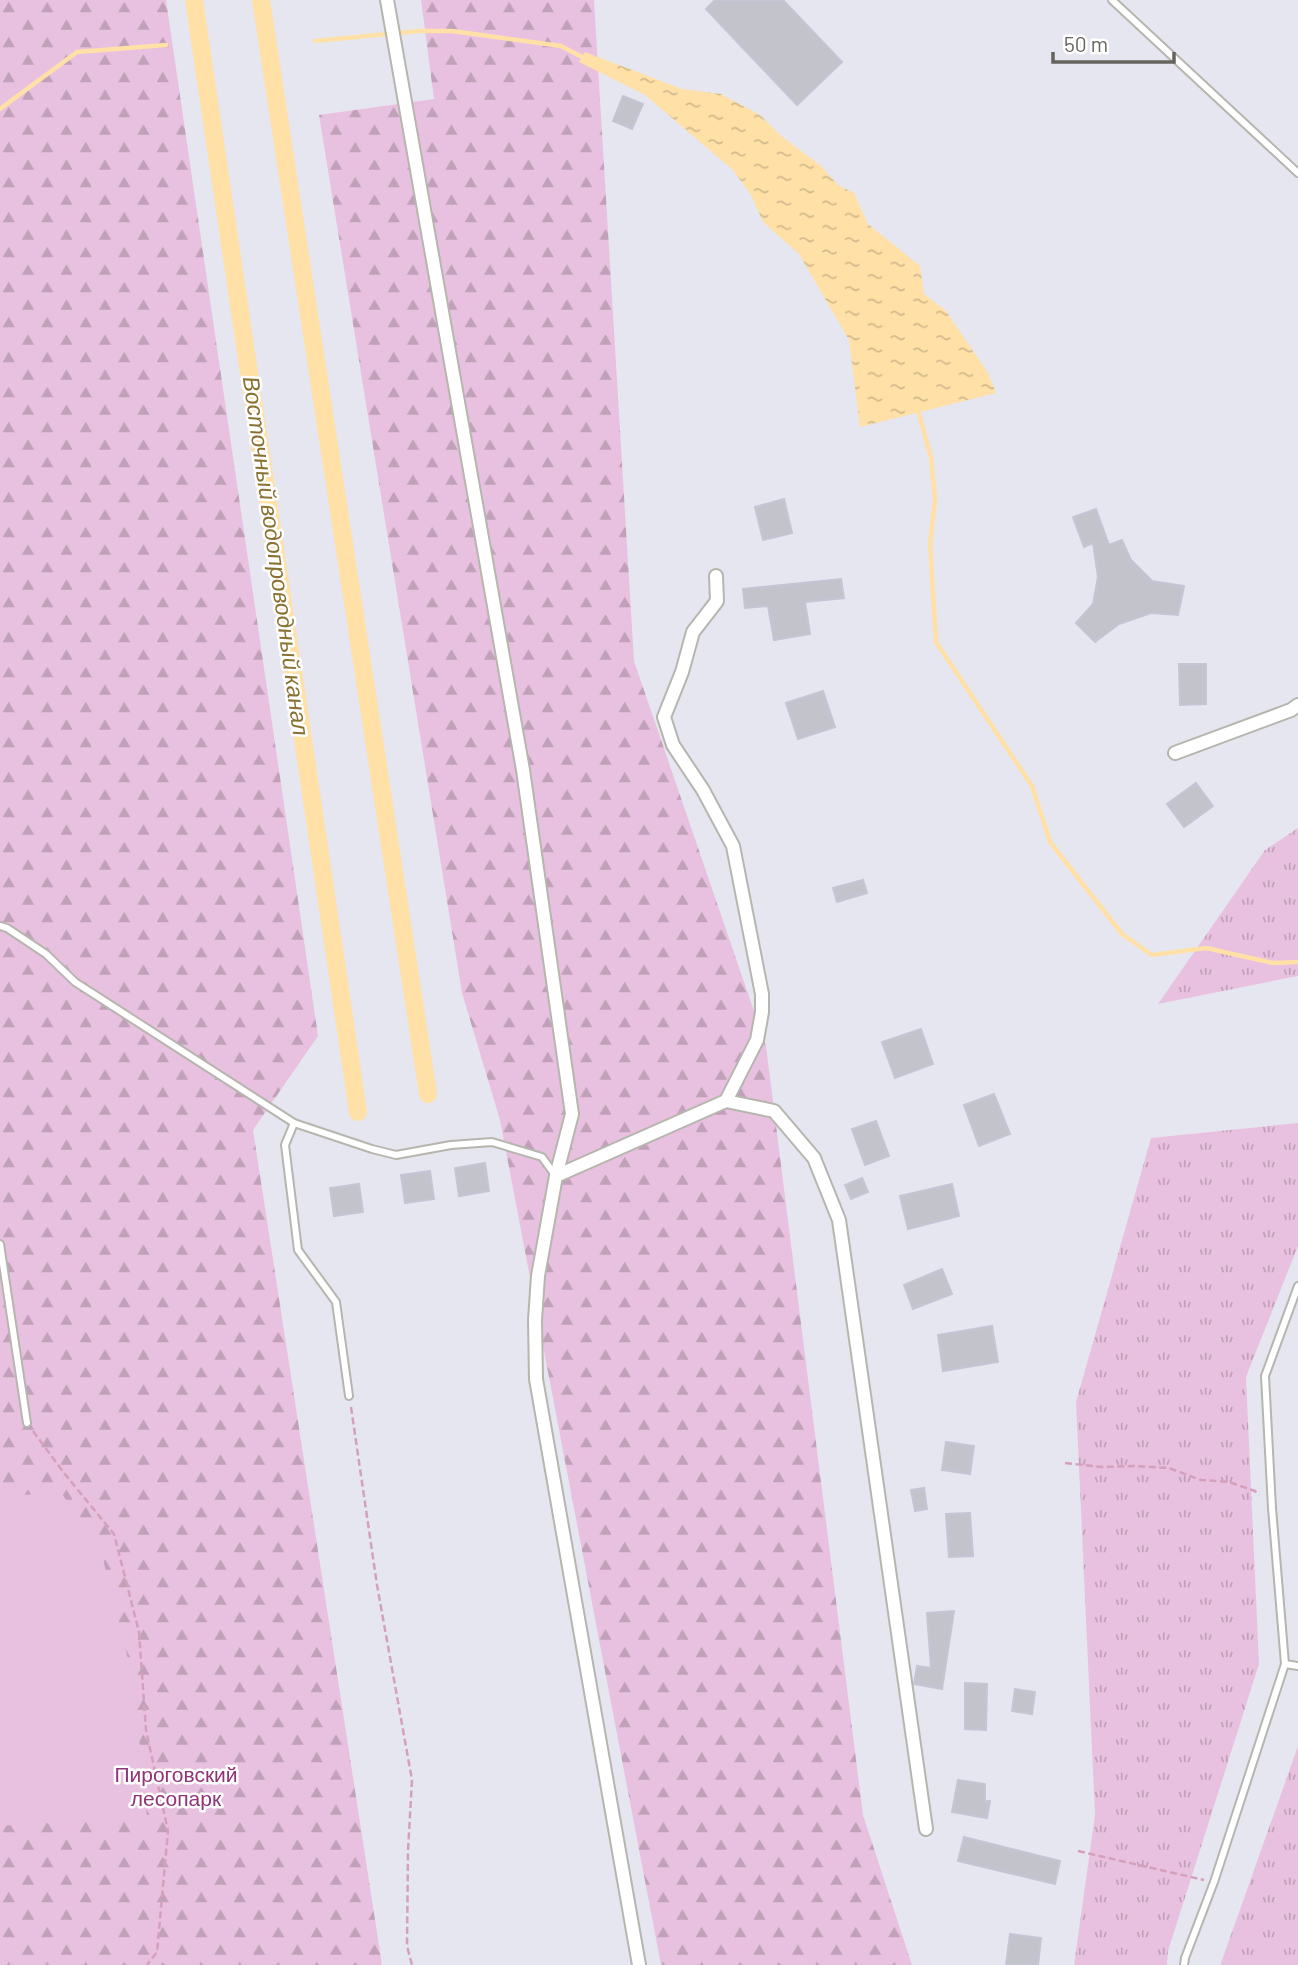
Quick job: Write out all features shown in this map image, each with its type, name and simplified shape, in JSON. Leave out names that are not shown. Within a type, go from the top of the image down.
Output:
[{"type":"street","points":[[387,5],[527,797],[572,1114],[556,1176],[538,1276],[535,1320],[536,1379],[639,1965]]},
{"type":"street","points":[[716,576],[718,601],[693,632],[682,672],[664,717],[673,744],[704,790],[733,846],[762,994],[757,1040],[726,1101]]},
{"type":"street","points":[[1175,753],[1291,710],[1298,705]]},
{"type":"street","points":[[556,1176],[726,1101],[774,1111],[814,1158],[839,1220],[926,1829]]},
{"type":"lane","points":[[1112,0],[1298,173]]},
{"type":"lane","points":[[0,926],[46,954],[75,982],[294,1123],[396,1155],[451,1145],[492,1142],[542,1157],[556,1176]]},
{"type":"lane","points":[[294,1123],[285,1145],[298,1250],[336,1302],[349,1396]]},
{"type":"lane","points":[[0,1244],[27,1423]]},
{"type":"lane","points":[[1184,1965],[1285,1664],[1272,1508],[1265,1376],[1298,1286]]},
{"type":"lane","points":[[1285,1664],[1298,1666]]},
{"type":"path","points":[[349,1396],[377,1585],[412,1780],[407,1946],[412,1965]]},
{"type":"path","points":[[27,1423],[114,1534],[139,1632],[146,1730],[168,1831],[157,1952],[147,1965]]},
{"type":"path","points":[[1065,1463],[1102,1467],[1169,1468],[1201,1480],[1230,1482],[1255,1491],[1272,1508]]},
{"type":"path","points":[[1078,1851],[1214,1882]]},
{"type":"green space","name":"Пироговский лесопарк","points":[[0,0],[166,0],[318,1036],[253,1130],[382,1965],[0,1965]]},
{"type":"green space","points":[[421,0],[594,0],[634,661],[766,1046],[863,1815],[912,1965],[661,1965],[500,1120],[462,993],[319,115],[434,99]]},
{"type":"green space","points":[[1298,828],[1298,976],[1158,1004],[1265,850]]},
{"type":"green space","points":[[1298,1123],[1298,1246],[1246,1377],[1259,1664],[1168,1951],[1167,1965],[1074,1965],[1095,1815],[1076,1402],[1151,1138]]},
{"type":"green space","points":[[60,1492],[98,1539],[133,1679],[147,1817],[0,1826],[0,1497]]},
{"type":"green space","points":[[1298,1746],[1298,1965],[1221,1965],[1221,1963]]},
{"type":"water","points":[[585,52],[682,89],[721,94],[760,115],[780,135],[821,166],[838,185],[854,193],[868,224],[920,266],[924,294],[946,311],[988,373],[996,393],[860,427],[849,340],[799,254],[763,222],[751,195],[733,170],[645,95],[579,62]]},
{"type":"building","points":[[715,0],[783,0],[842,62],[797,105],[706,9]]},
{"type":"building","points":[[623,96],[643,104],[632,129],[613,121]]},
{"type":"building","points":[[784,499],[792,533],[763,540],[755,507]]},
{"type":"building","points":[[1096,509],[1109,545],[1122,540],[1131,560],[1152,581],[1184,586],[1178,615],[1151,613],[1119,624],[1095,642],[1076,623],[1093,604],[1098,577],[1093,543],[1084,547],[1073,517]]},
{"type":"building","points":[[841,579],[844,598],[805,602],[810,634],[774,640],[768,606],[745,608],[743,589]]},
{"type":"building","points":[[1179,664],[1206,664],[1206,704],[1180,705]]},
{"type":"building","points":[[823,691],[835,727],[798,739],[786,703]]},
{"type":"building","points":[[1196,783],[1213,806],[1184,827],[1167,804]]},
{"type":"building","points":[[863,880],[867,893],[837,902],[833,888]]},
{"type":"building","points":[[921,1029],[933,1064],[895,1078],[882,1042]]},
{"type":"building","points":[[994,1094],[1010,1134],[979,1146],[964,1105]]},
{"type":"building","points":[[876,1121],[889,1156],[865,1165],[852,1129]]},
{"type":"building","points":[[485,1163],[489,1191],[459,1196],[455,1168]]},
{"type":"building","points":[[430,1171],[434,1199],[405,1203],[401,1175]]},
{"type":"building","points":[[862,1178],[868,1192],[851,1199],[845,1185]]},
{"type":"building","points":[[359,1184],[363,1212],[334,1216],[330,1188]]},
{"type":"building","points":[[952,1184],[959,1216],[908,1229],[900,1196]]},
{"type":"building","points":[[942,1269],[952,1294],[913,1309],[904,1285]]},
{"type":"building","points":[[992,1326],[998,1362],[943,1371],[938,1335]]},
{"type":"building","points":[[946,1442],[974,1446],[970,1474],[942,1470]]},
{"type":"building","points":[[924,1488],[927,1509],[915,1511],[911,1490]]},
{"type":"building","points":[[970,1513],[973,1556],[949,1557],[946,1514]]},
{"type":"building","points":[[954,1611],[942,1689],[914,1684],[917,1666],[931,1668],[927,1613]]},
{"type":"building","points":[[965,1683],[987,1684],[986,1730],[965,1729]]},
{"type":"building","points":[[1015,1689],[1035,1692],[1032,1714],[1012,1711]]},
{"type":"building","points":[[958,1780],[985,1784],[985,1801],[990,1801],[987,1818],[952,1812]]},
{"type":"building","points":[[964,1837],[1060,1861],[1055,1884],[958,1861]]},
{"type":"building","points":[[1010,1934],[1041,1938],[1038,1965],[1006,1965]]},
{"type":"waterway","name":"Восточный водопроводный канал","points":[[194,0],[358,1112]]},
{"type":"waterway","name":"Восточный водопроводный канал","points":[[261,0],[428,1094]]},
{"type":"waterway","points":[[315,41],[419,31],[452,31],[561,46],[586,59]]},
{"type":"waterway","points":[[0,109],[77,52],[166,45]]},
{"type":"waterway","points":[[918,410],[931,458],[935,500],[930,544],[936,642],[1032,786],[1050,842],[1122,934],[1152,955],[1206,948],[1273,963],[1298,962]]}]
